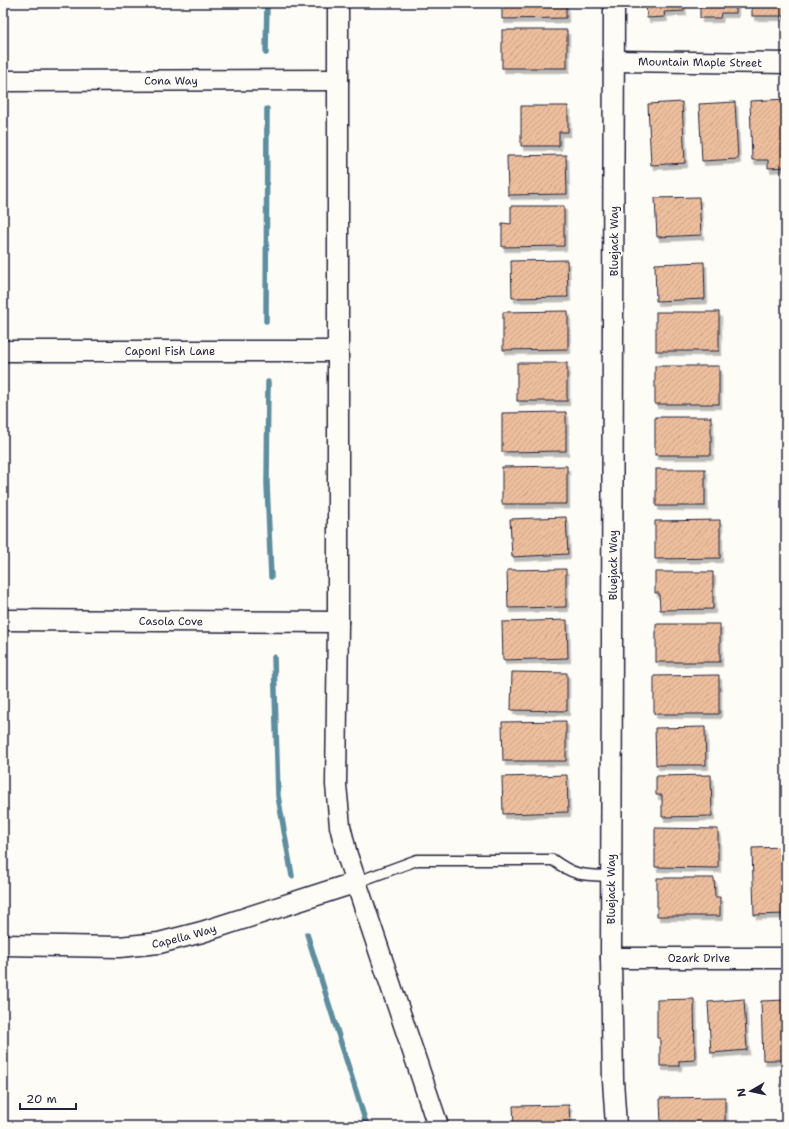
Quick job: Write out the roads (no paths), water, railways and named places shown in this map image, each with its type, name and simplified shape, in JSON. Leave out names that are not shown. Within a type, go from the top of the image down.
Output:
[{"type":"street","points":[[338,3],[338,622],[336,785],[340,826],[347,855],[438,1126]]},
{"type":"street","name":"Bluejack Way","points":[[614,3],[611,958],[613,1080],[616,1126]]},
{"type":"street","name":"Mountain Maple Street","points":[[614,61],[786,63]]},
{"type":"street","name":"Cona Way","points":[[3,81],[338,80]]},
{"type":"street","name":"Caponi Fish Lane","points":[[3,350],[337,351]]},
{"type":"street","name":"Casola Cove","points":[[3,620],[338,622]]},
{"type":"street","name":"Capella Way","points":[[3,945],[119,947],[160,943],[202,932],[357,882]]},
{"type":"street","name":"Ozark Drive","points":[[611,958],[786,958]]},
{"type":"lane","points":[[357,882],[417,860],[553,860],[566,869],[582,875],[612,876]]},
{"type":"waterway","points":[[266,53],[267,3]]},
{"type":"waterway","points":[[266,321],[267,109]]},
{"type":"waterway","points":[[268,382],[267,484],[271,577]]},
{"type":"waterway","points":[[274,657],[278,796],[292,876]]},
{"type":"waterway","points":[[307,934],[366,1123]]}]
